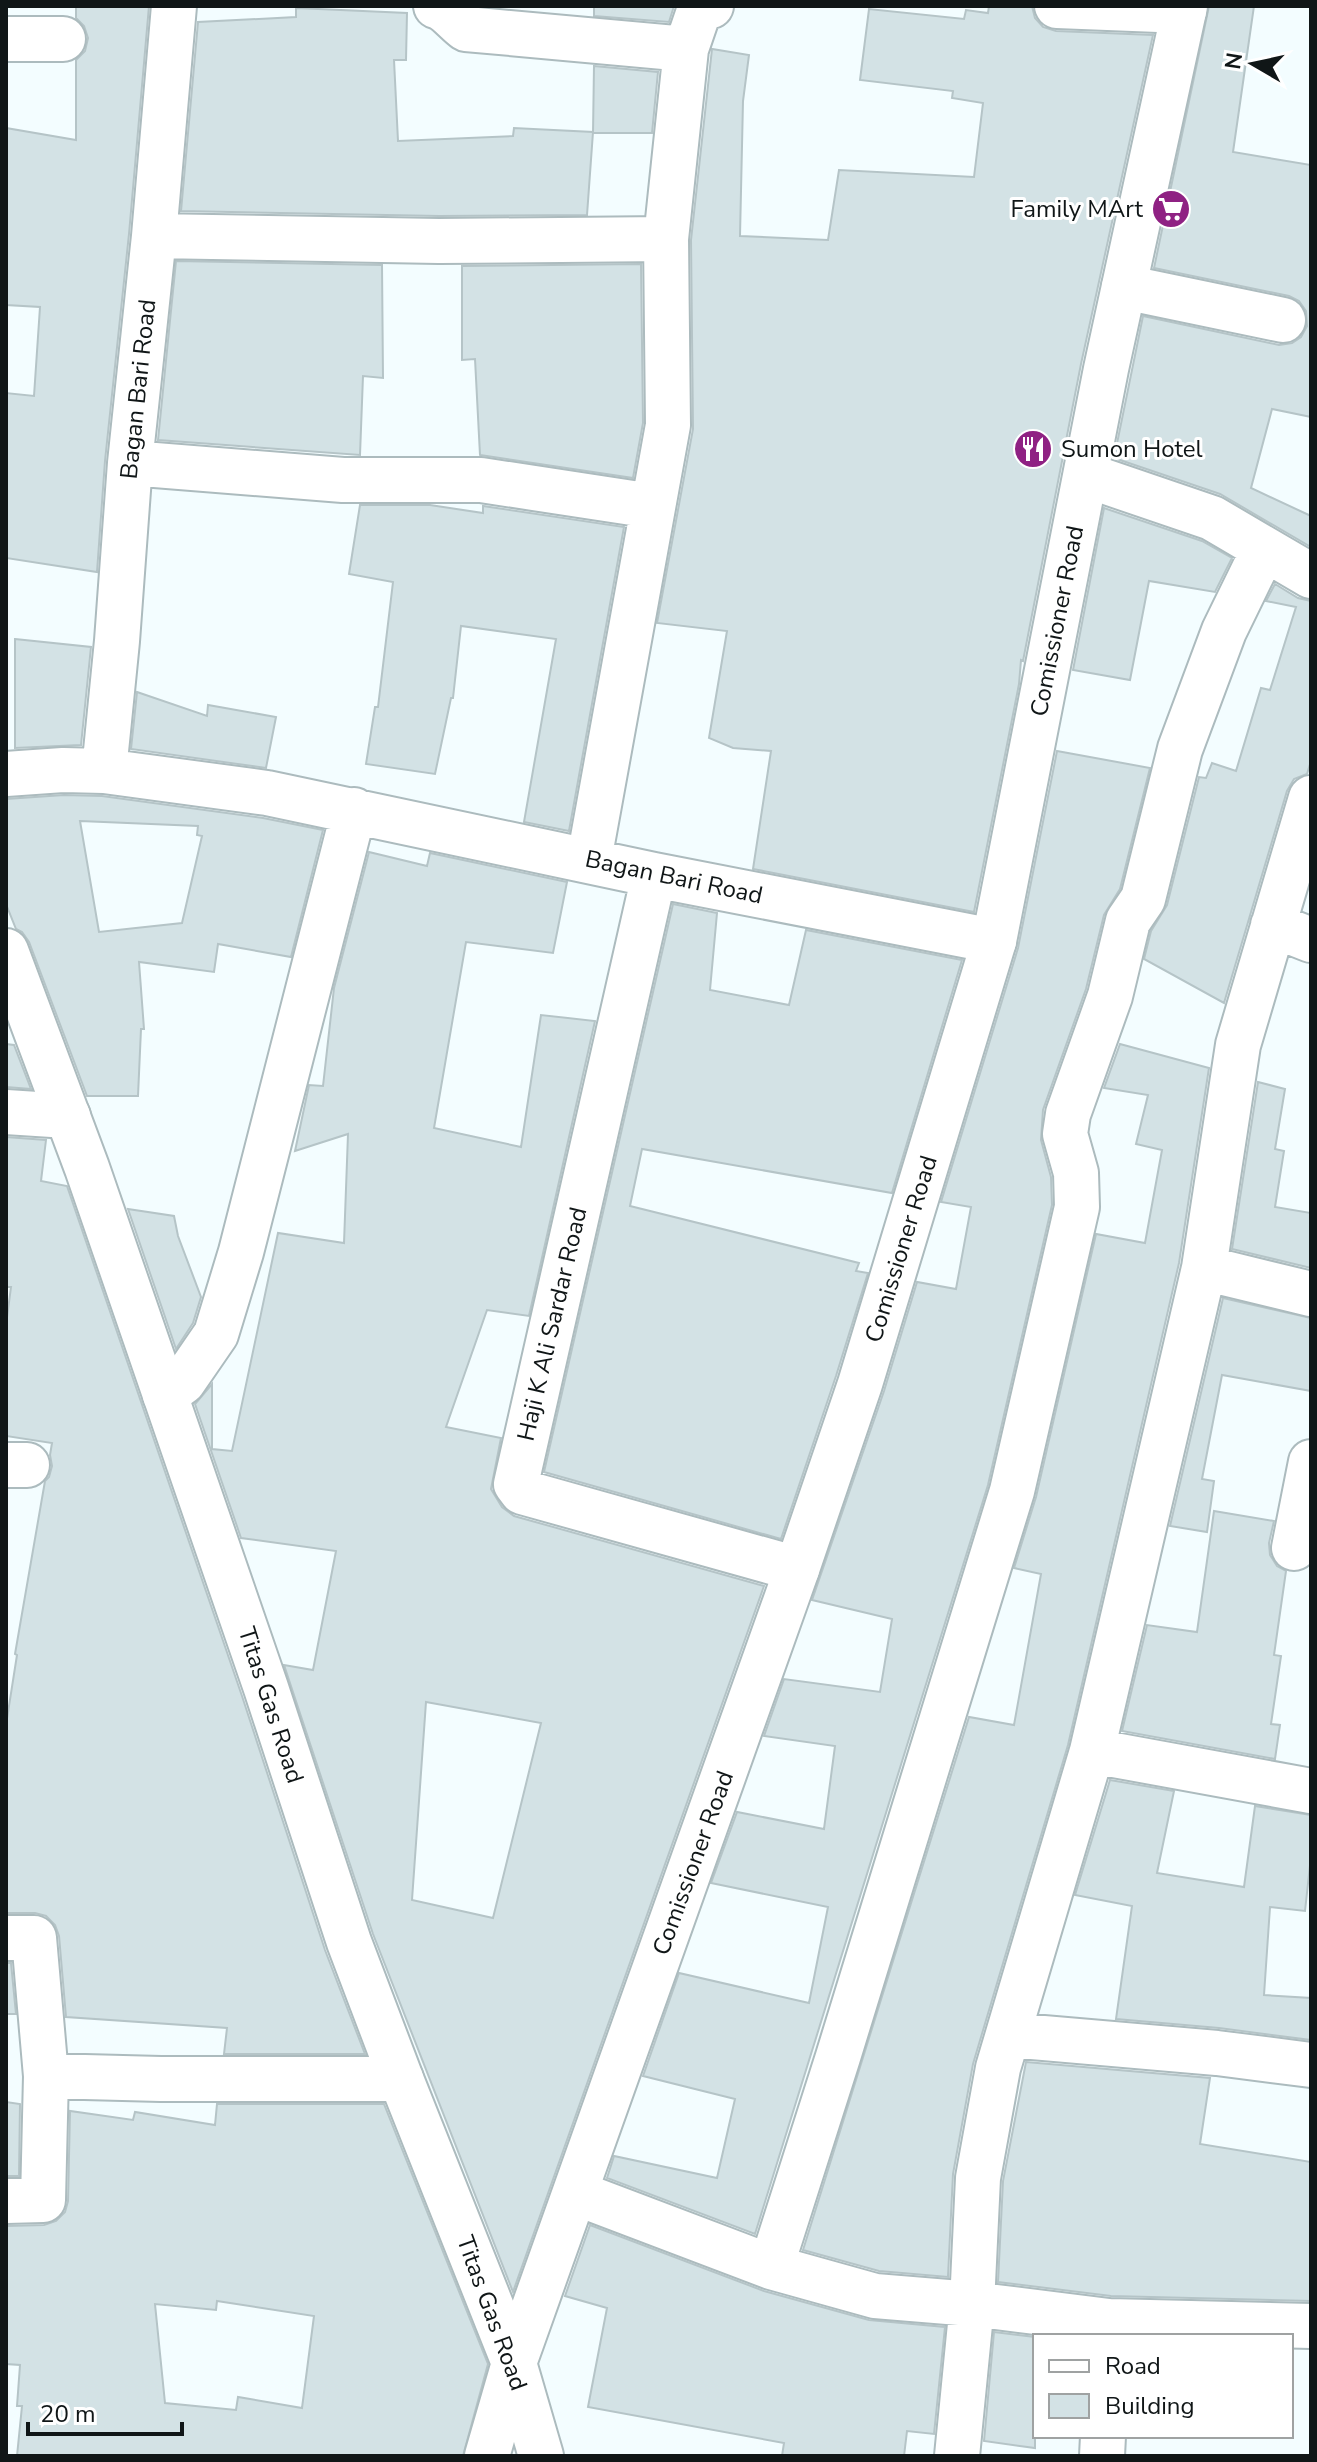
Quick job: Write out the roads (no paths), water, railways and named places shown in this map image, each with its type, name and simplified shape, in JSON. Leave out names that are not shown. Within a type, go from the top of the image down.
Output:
[{"type":"street","name":"Bagan Bari Road","points":[[104,771],[174,6]]},
{"type":"street","points":[[436,6],[466,29],[686,49]]},
{"type":"street","points":[[589,860],[668,425],[666,239],[686,49],[700,8],[711,6]]},
{"type":"street","points":[[1057,6],[1184,9]]},
{"type":"street","name":"Comissioner Road","points":[[487,2456],[514,2363],[860,1384],[994,941],[1106,369],[1184,9]]},
{"type":"street","points":[[6,39],[63,39]]},
{"type":"street","points":[[154,236],[439,241],[666,239]]},
{"type":"street","points":[[1124,287],[1283,320]]},
{"type":"street","points":[[130,463],[343,480],[481,480],[652,506]]},
{"type":"street","points":[[1086,475],[1212,518],[1311,576]]},
{"type":"street","points":[[771,2267],[1012,1491],[1077,1207],[1076,1173],[1065,1134],[1068,1114],[1110,996],[1128,921],[1143,899],[1180,749],[1224,631],[1264,549]]},
{"type":"street","name":"Bagan Bari Road","points":[[6,774],[104,771],[267,793],[654,875],[994,941]]},
{"type":"street","points":[[957,2456],[972,2304],[978,2178],[998,2068],[1092,1751],[1204,1268],[1238,1045],[1292,932],[1311,798]]},
{"type":"street","points":[[165,1395],[183,1382],[216,1334],[241,1252],[354,810]]},
{"type":"street","name":"Haji K Ali Sardar Road","points":[[654,875],[516,1484],[522,1492],[797,1569]]},
{"type":"street","name":"Titas Gas Road","points":[[6,951],[68,1116],[165,1395],[349,1942],[514,2363],[541,2456]]},
{"type":"street","points":[[6,1112],[68,1116]]},
{"type":"street","points":[[1204,1268],[1311,1294]]},
{"type":"street","points":[[1294,1548],[1311,1462]]},
{"type":"street","points":[[1092,1751],[1311,1791]]},
{"type":"street","points":[[6,1938],[34,1938],[46,2076],[43,2200],[6,2201]]},
{"type":"street","points":[[1009,2035],[1217,2053],[1311,2065]]},
{"type":"street","points":[[46,2076],[401,2079]]},
{"type":"street","points":[[576,2193],[771,2267],[875,2296],[972,2304],[1108,2328],[1311,2326]]},
{"type":"place","name":"Family MArt","points":[[1171,209]]},
{"type":"place","name":"Sumon Hotel","points":[[1033,449]]}]
